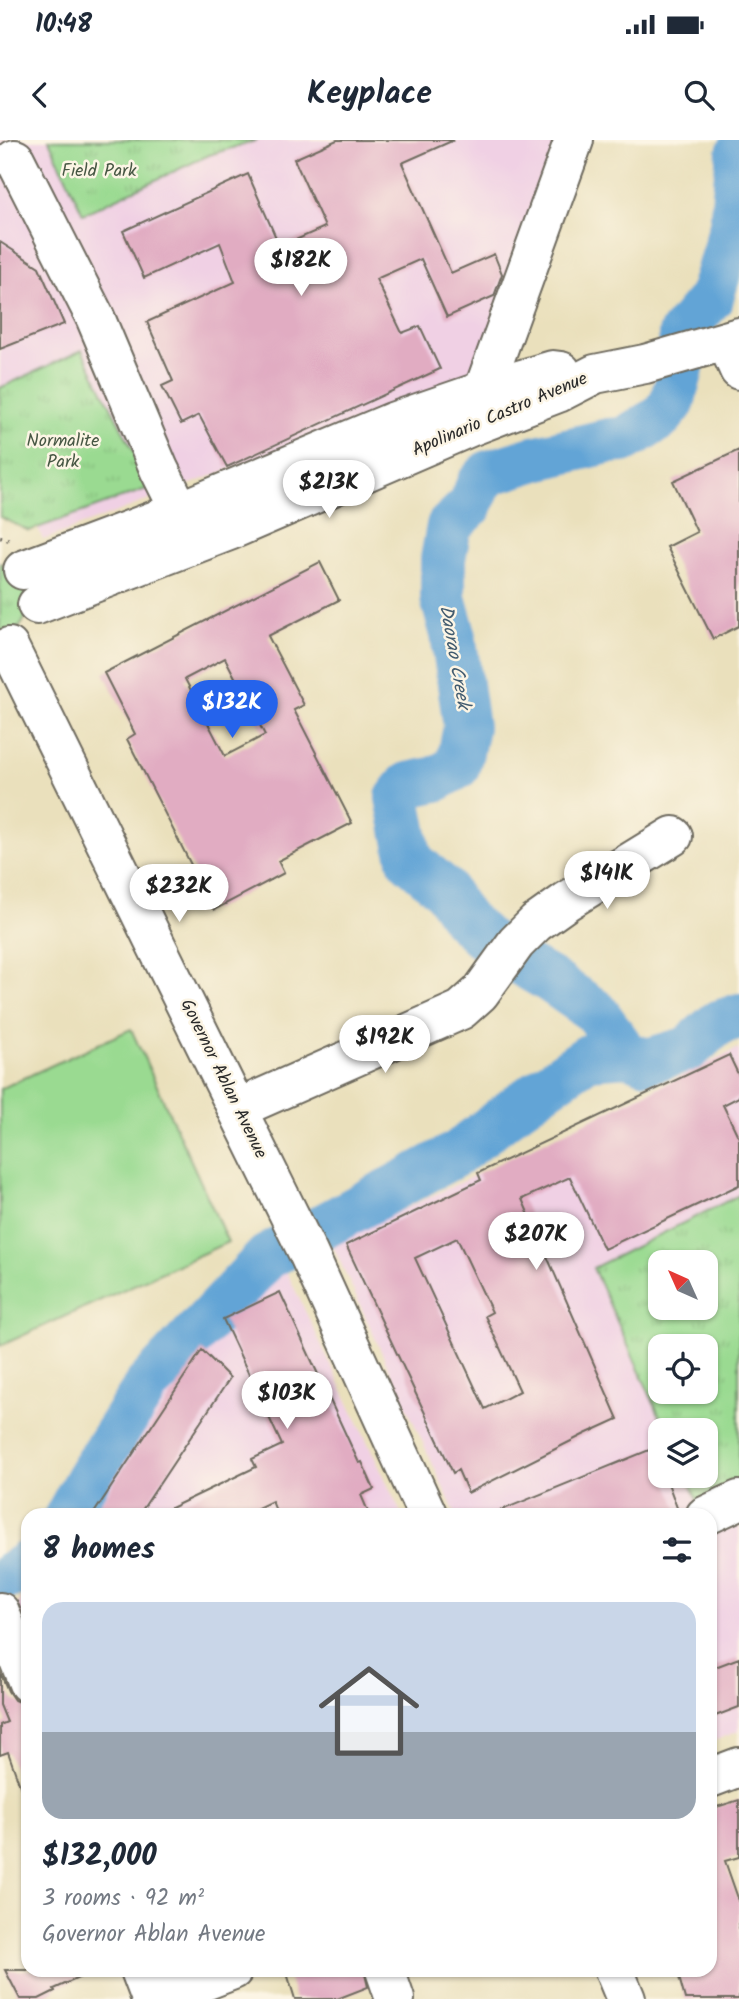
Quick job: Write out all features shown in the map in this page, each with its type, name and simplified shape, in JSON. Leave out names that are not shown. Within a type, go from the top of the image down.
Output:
[{"type":"main road","points":[[470,427],[574,140]]},
{"type":"main road","points":[[15,159],[95,317],[159,469],[180,511]]},
{"type":"main road","points":[[595,374],[727,349]]},
{"type":"main road","name":"Apolinario Castro Avenue","points":[[12,564],[180,511],[392,422],[482,391],[553,370],[595,374]]},
{"type":"main road","name":"Apolinario Castro Avenue","points":[[37,605],[229,531],[470,427],[558,393],[595,374]]},
{"type":"main road","points":[[5,649],[20,640],[29,630],[37,605],[31,581],[12,564]]},
{"type":"main road","name":"Governor Ablan Avenue","points":[[5,649],[302,1240],[424,1508]]},
{"type":"main road","points":[[237,1109],[461,1010],[480,993],[516,943],[536,923],[673,836]]},
{"type":"main road","points":[[717,1510],[739,1500]]},
{"type":"main road","points":[[0,1612],[21,1665]]},
{"type":"main road","points":[[717,1775],[739,1767]]},
{"type":"main road","points":[[143,1977],[151,1999]]},
{"type":"main road","points":[[158,1999],[215,1977]]},
{"type":"main road","points":[[387,1977],[395,1999]]},
{"type":"main road","points":[[617,1977],[626,1999]]},
{"type":"shaded area","points":[[0,140],[569,140],[473,377],[43,540],[0,444]]},
{"type":"shaded area","points":[[739,1048],[739,1731],[717,1740],[717,1508],[453,1508],[332,1244]]},
{"type":"shaded area","points":[[281,1260],[399,1508],[84,1508],[213,1318]]},
{"type":"shaded area","points":[[21,1599],[21,1622],[15,1608]]},
{"type":"green space","name":"Field Park","points":[[49,140],[258,140],[209,155],[83,214]]},
{"type":"green space","name":"Normalite Park","points":[[82,350],[152,487],[29,531],[0,517],[0,388]]},
{"type":"green space","points":[[0,563],[12,569],[20,579],[28,602],[21,625],[13,633],[0,639]]},
{"type":"green space","points":[[131,1029],[228,1242],[0,1346],[0,1089]]},
{"type":"green space","points":[[739,1195],[739,1494],[709,1508],[701,1508],[692,1488],[718,1488],[718,1418],[661,1418],[654,1404],[718,1404],[718,1334],[648,1334],[648,1390],[593,1268]]},
{"type":"building","points":[[337,140],[454,140],[402,163],[451,273],[494,254],[502,274],[494,296],[447,317],[421,259],[376,279],[402,333],[420,326],[440,369],[227,467],[199,415],[181,424],[162,386],[173,381],[147,322],[235,282],[220,243],[144,278],[123,231],[248,174],[280,247],[325,227],[294,159]]},
{"type":"building","points":[[0,242],[39,267],[64,324],[0,349]]},
{"type":"building","points":[[739,450],[739,626],[713,639],[667,547],[697,532],[673,481]]},
{"type":"building","points":[[320,562],[339,600],[268,636],[304,705],[294,710],[352,823],[278,861],[284,873],[214,910],[127,739],[135,734],[104,673]],"holes":[[[225,658],[265,735],[225,756],[185,679]]]},
{"type":"building","points":[[729,1055],[739,1076],[739,1097],[723,1105],[739,1138],[739,1185],[604,1249],[570,1177],[522,1199],[618,1419],[468,1493],[458,1470],[453,1473],[346,1245],[481,1180],[478,1173]],"holes":[[[457,1238],[492,1312],[485,1316],[520,1391],[485,1409],[415,1258]]]},
{"type":"building","points":[[280,1292],[359,1463],[362,1462],[374,1489],[361,1495],[367,1508],[275,1508],[272,1501],[258,1508],[171,1508],[256,1467],[252,1459],[282,1445],[223,1319]]},
{"type":"building","points":[[202,1350],[230,1378],[143,1508],[97,1508]]},
{"type":"building","points":[[648,1450],[648,1488],[670,1488],[677,1508],[507,1508]]},
{"type":"building","points":[[739,1658],[739,1707],[717,1715],[717,1666]]},
{"type":"building","points":[[0,1672],[14,1700],[21,1703],[21,1789],[8,1752],[0,1755],[0,1725],[7,1722],[0,1705]]},
{"type":"building","points":[[739,1800],[739,1857],[725,1861],[739,1901],[739,1999],[685,1999],[679,1977],[717,1977],[717,1807]]},
{"type":"building","points":[[5,1970],[21,1970],[21,1977],[81,1977],[39,1999],[20,1999]]},
{"type":"building","points":[[288,1977],[366,1977],[368,1987],[337,1999],[295,1999]]},
{"type":"waterway","name":"Daorao Creek","points":[[626,1054],[596,1012],[550,980],[496,949],[463,918],[444,889],[410,860],[398,798],[408,785],[436,779],[457,767],[466,727],[453,634],[443,598],[443,559],[449,526],[470,506],[479,484],[489,473],[533,459],[608,441],[623,440],[660,418],[672,403],[681,369],[681,334],[711,298],[732,225],[739,153]]},
{"type":"waterway","points":[[71,1508],[147,1385],[267,1257],[458,1153],[518,1106],[588,1057],[626,1054],[647,1061],[688,1049],[718,1023],[739,1016]]},
{"type":"waterway","points":[[9,1576],[21,1568]]}]
